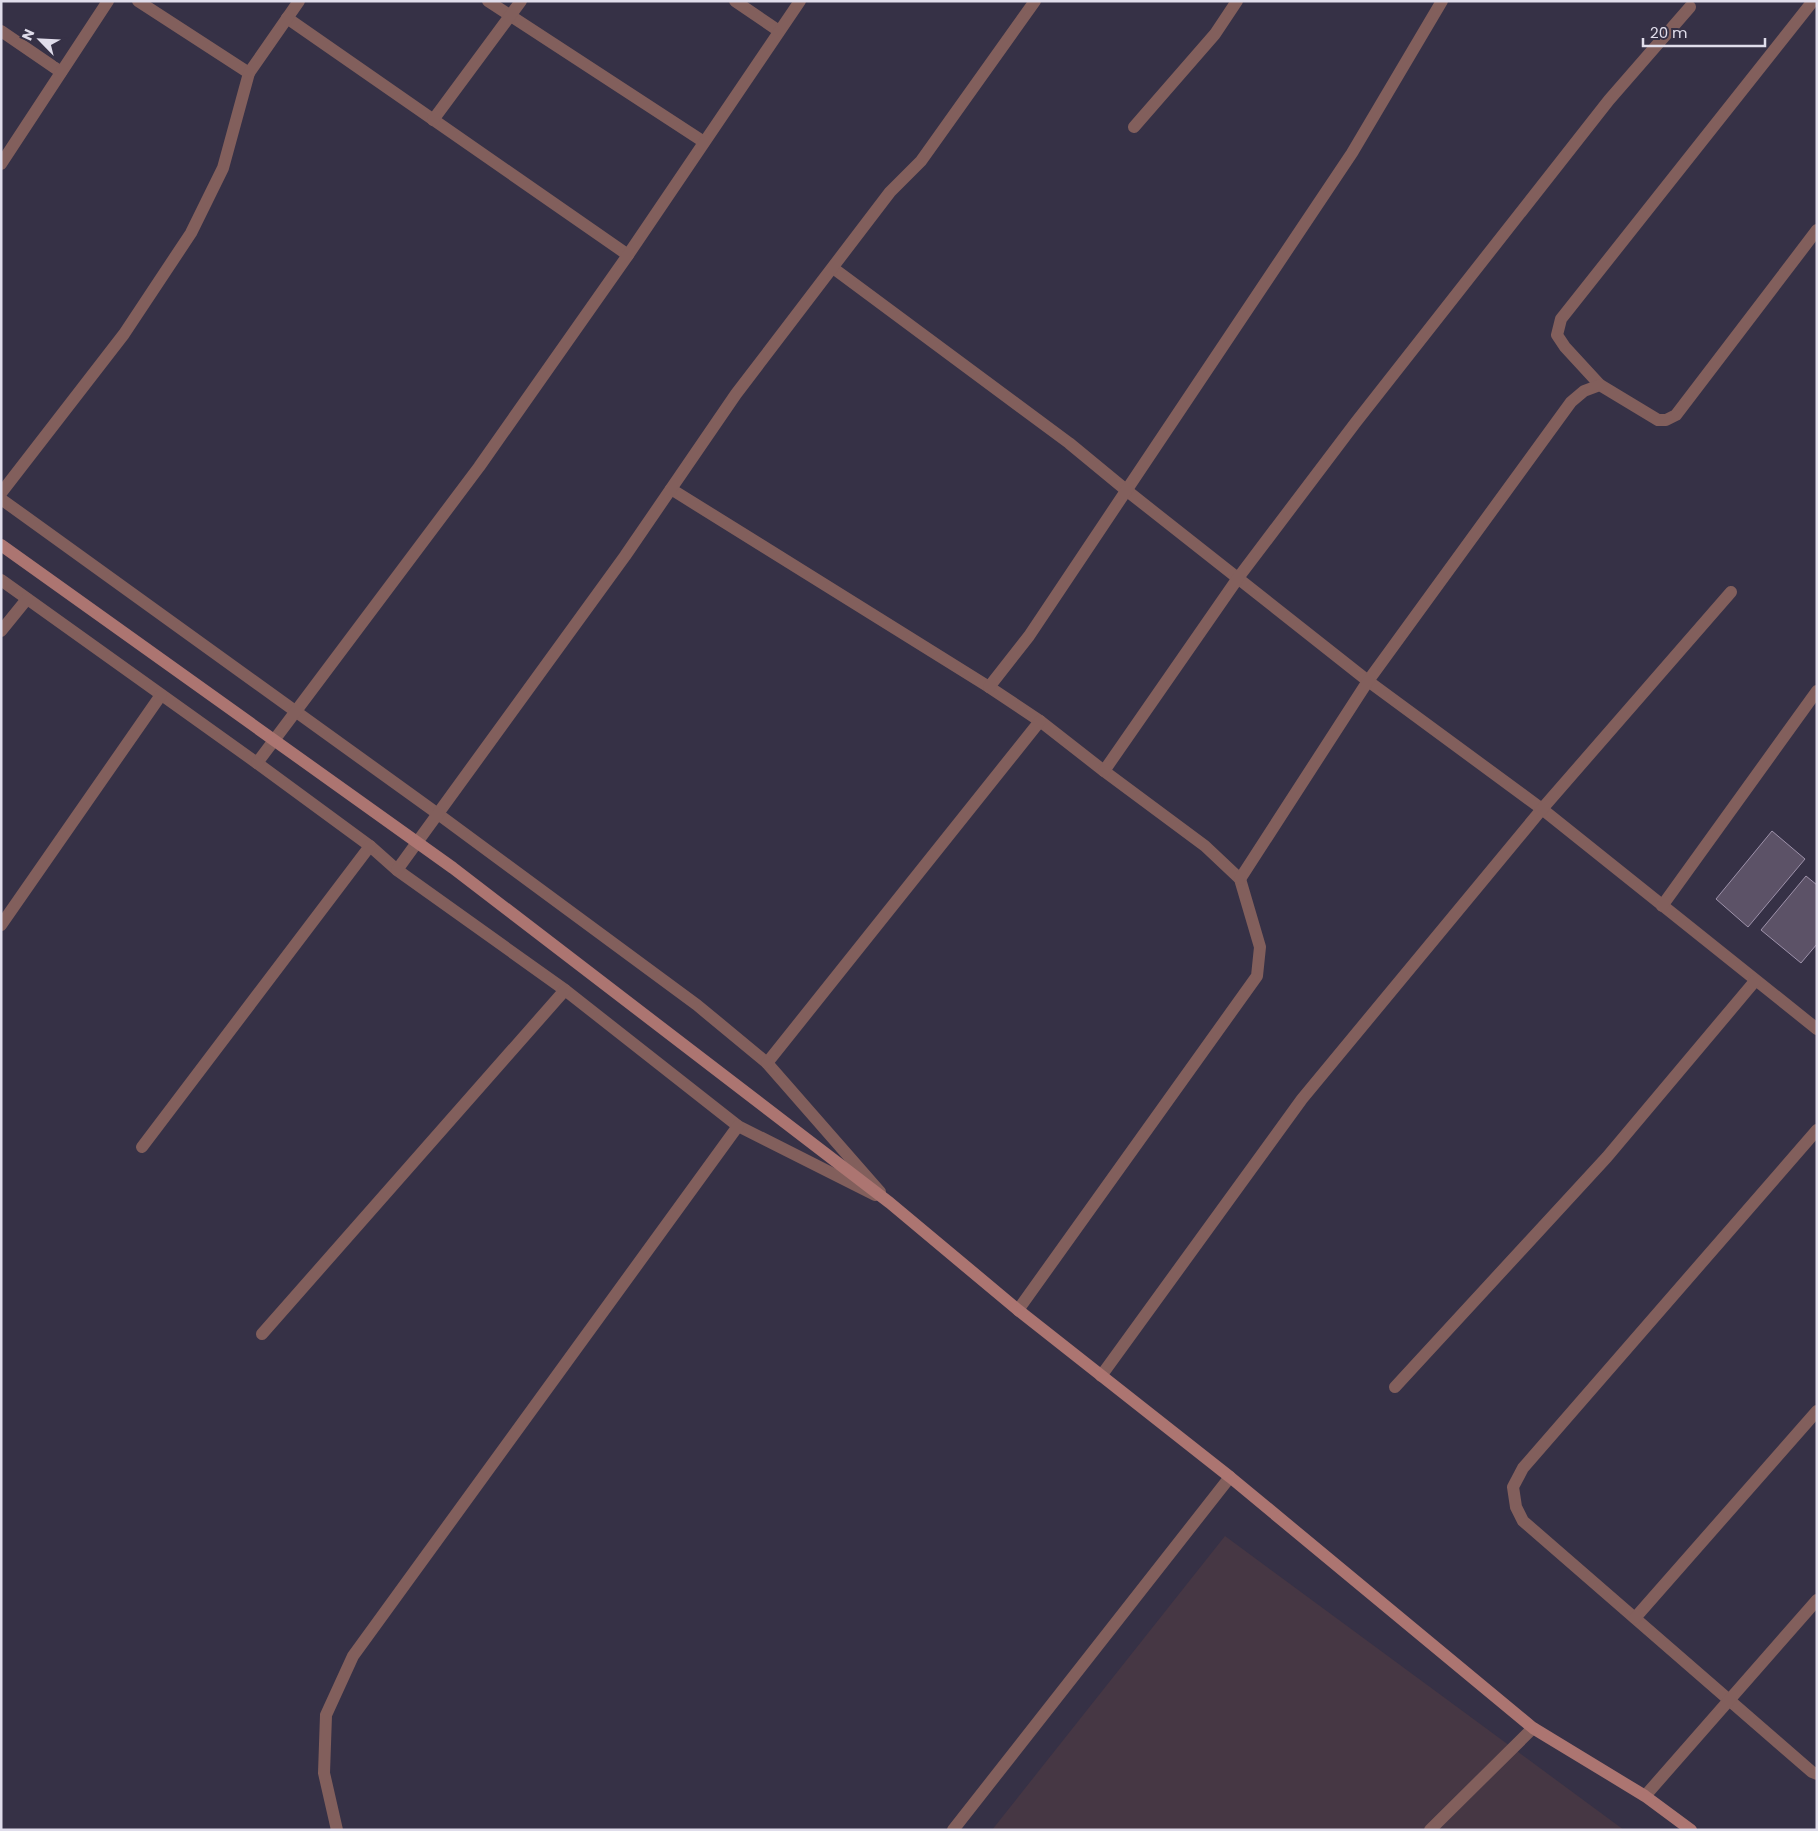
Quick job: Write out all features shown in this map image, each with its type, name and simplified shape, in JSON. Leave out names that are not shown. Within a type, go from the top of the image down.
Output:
[{"type":"street","points":[[1,164],[108,1]]},
{"type":"street","points":[[138,1],[248,73]]},
{"type":"street","points":[[1,493],[124,334],[191,233],[223,168],[248,73],[299,1]]},
{"type":"street","points":[[488,1],[704,142]]},
{"type":"street","points":[[433,120],[521,1]]},
{"type":"street","points":[[735,1],[779,31]]},
{"type":"street","points":[[257,763],[479,467],[628,255],[800,1]]},
{"type":"street","points":[[397,870],[625,556],[736,394],[890,192],[921,161],[1035,1]]},
{"type":"street","points":[[1134,127],[1215,34],[1237,1]]},
{"type":"street","points":[[989,687],[1029,636],[1352,153],[1442,1]]},
{"type":"street","points":[[1813,1],[1561,318],[1557,335],[1565,347],[1600,385],[1658,420],[1666,420],[1676,415],[1817,230]]},
{"type":"street","points":[[1104,771],[1238,578],[1356,422],[1603,108],[1690,7]]},
{"type":"street","points":[[287,18],[628,255]]},
{"type":"street","points":[[1,31],[61,72]]},
{"type":"street","points":[[833,268],[1069,443],[1368,681],[1542,809],[1817,1029]]},
{"type":"street","points":[[1240,879],[1368,681],[1571,402],[1584,391],[1600,385]]},
{"type":"street","points":[[671,489],[989,687],[1040,721],[1205,846],[1240,879],[1260,948],[1258,976],[1018,1310]]},
{"type":"street","points":[[1,499],[438,814],[697,1004],[767,1063],[890,1203]]},
{"type":"street","points":[[1,545],[453,868],[890,1203],[1018,1310],[1230,1477],[1533,1728],[1645,1796],[1691,1830]]},
{"type":"street","points":[[1,580],[257,763],[370,846],[397,870],[565,990],[738,1126],[890,1203]]},
{"type":"street","points":[[1101,1376],[1302,1099],[1542,809],[1731,592]]},
{"type":"street","points":[[1,631],[27,599]]},
{"type":"street","points":[[1662,906],[1817,691]]},
{"type":"street","points":[[1,925],[161,695]]},
{"type":"street","points":[[767,1063],[1040,721]]},
{"type":"street","points":[[142,1147],[370,846]]},
{"type":"street","points":[[1395,1387],[1607,1157],[1755,981]]},
{"type":"street","points":[[262,1334],[565,990]]},
{"type":"street","points":[[336,1830],[324,1773],[326,1715],[353,1656],[738,1126]]},
{"type":"street","points":[[1817,1130],[1523,1468],[1514,1487],[1516,1507],[1523,1521],[1729,1701],[1812,1772],[1817,1774]]},
{"type":"street","points":[[1635,1618],[1817,1411]]},
{"type":"street","points":[[953,1830],[1230,1477]]},
{"type":"street","points":[[1645,1796],[1817,1600]]},
{"type":"street","points":[[1430,1830],[1533,1728]]},
{"type":"shaded area","points":[[1225,1536],[1624,1830],[992,1830]]},
{"type":"building","points":[[1772,831],[1805,859],[1748,927],[1716,899]]},
{"type":"building","points":[[1806,876],[1817,885],[1817,944],[1801,963],[1761,930]]}]
